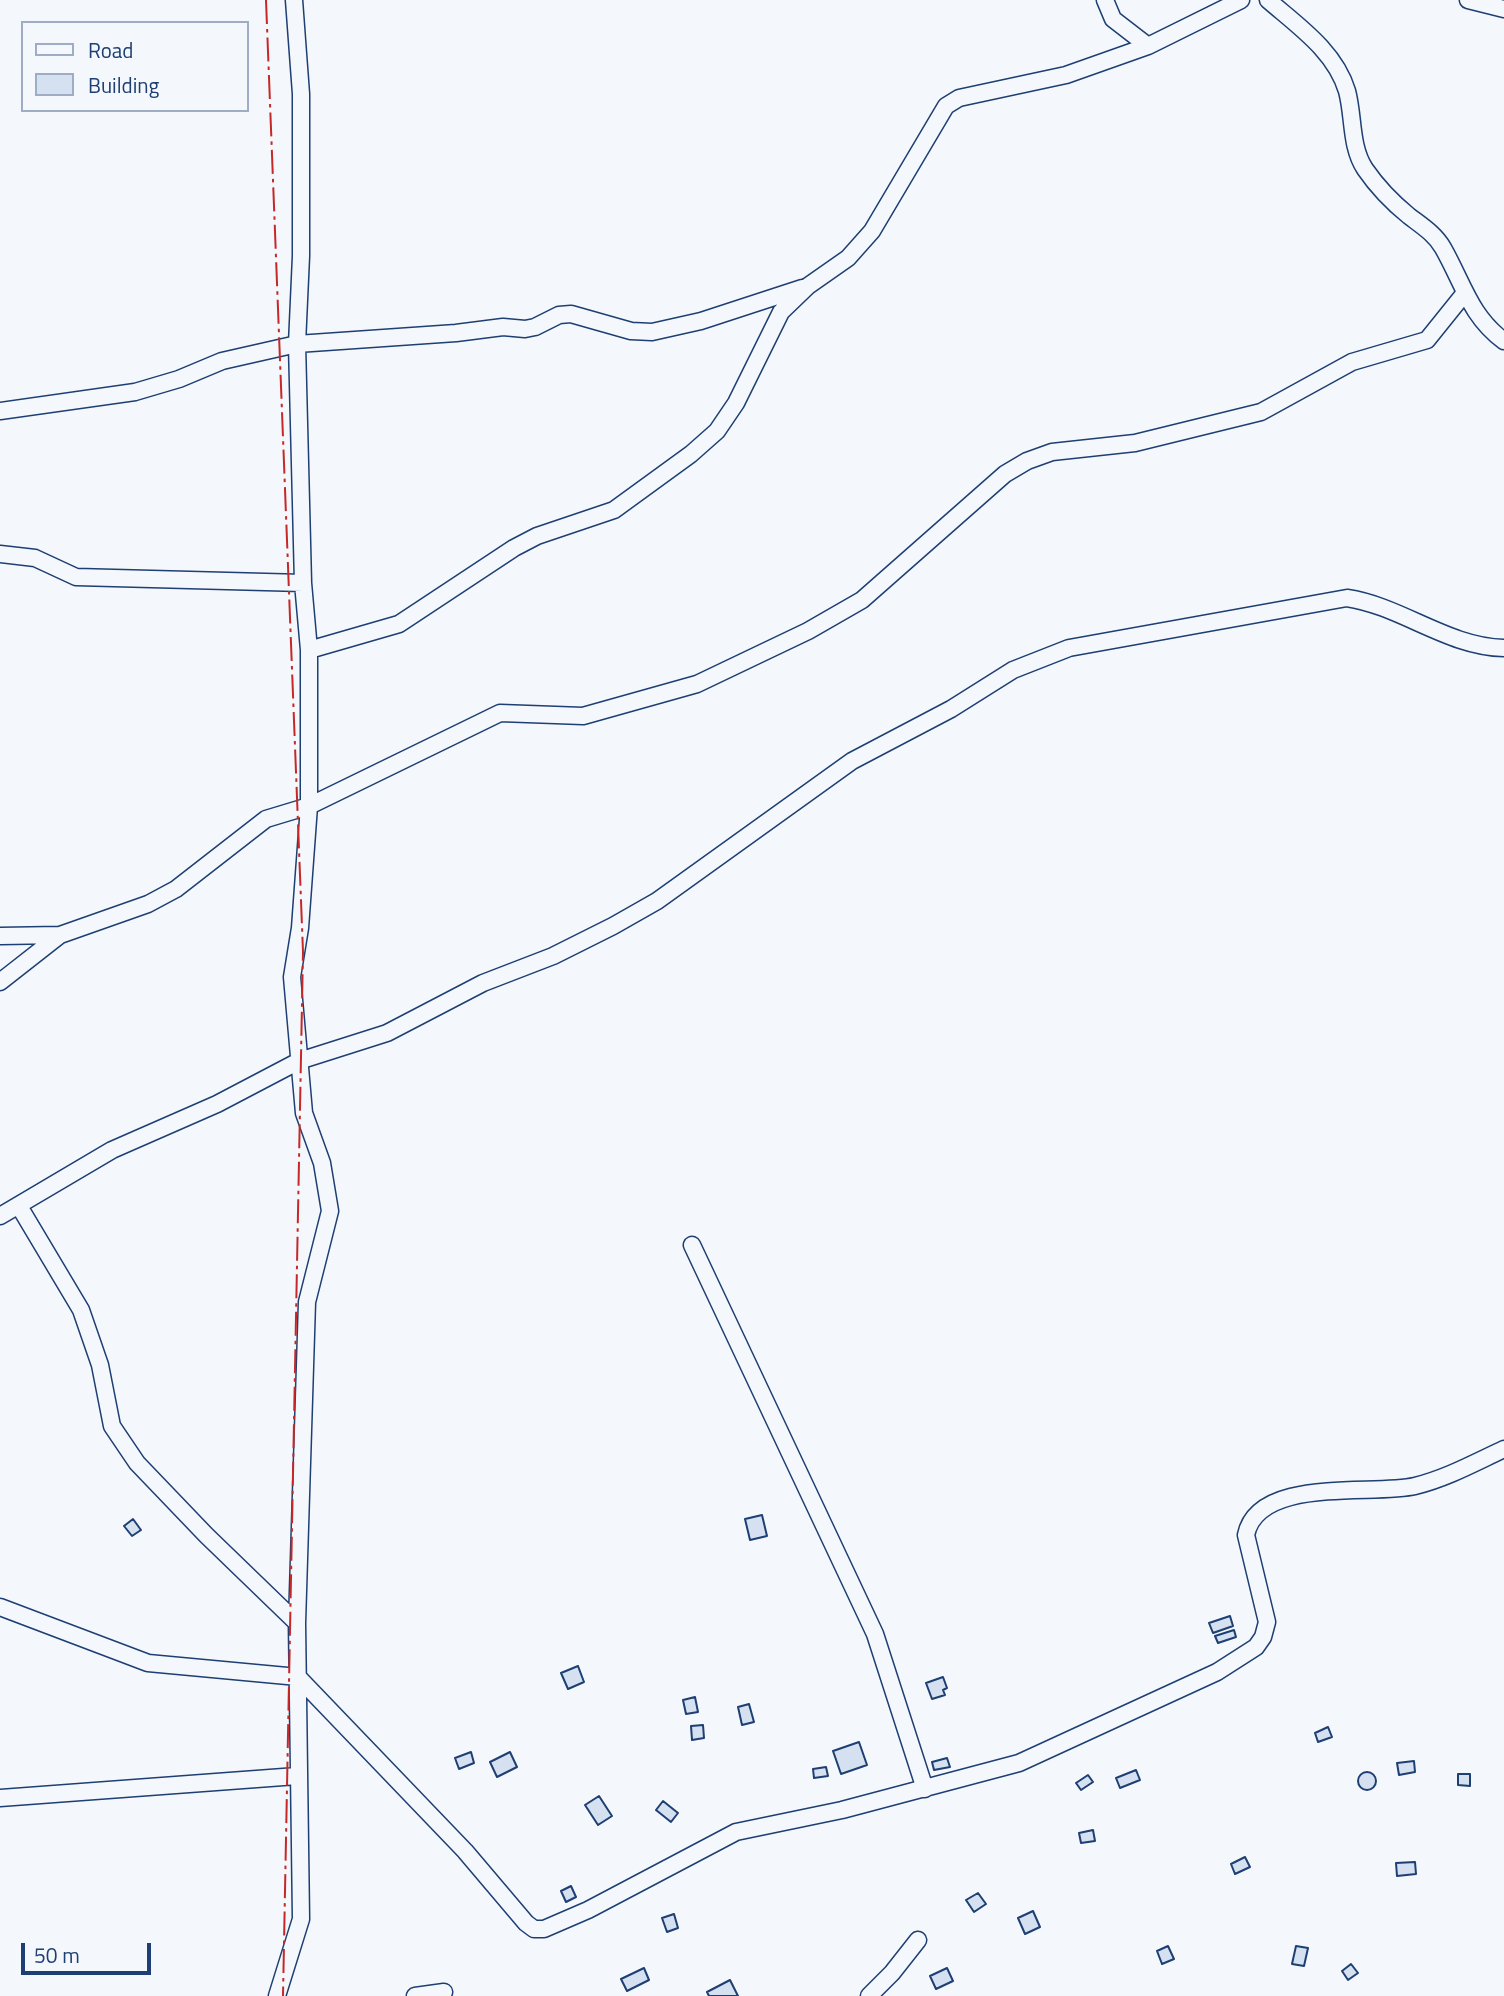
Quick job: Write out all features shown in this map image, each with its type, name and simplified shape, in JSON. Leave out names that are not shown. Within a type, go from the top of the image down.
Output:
[{"type":"street","points":[[276,1996],[301,1919],[297,1623],[307,1302],[330,1211],[323,1163],[304,1113],[292,977],[300,928],[309,806],[309,650],[303,583],[297,344],[301,256],[301,94],[294,0]]},
{"type":"street","points":[[1105,0],[1113,19],[1148,46]]},
{"type":"street","points":[[309,650],[399,624],[514,548],[537,536],[614,510],[718,431],[736,403],[781,312],[808,286],[848,258],[872,231],[946,106],[958,98],[1066,75],[1148,46],[1241,0]]},
{"type":"street","points":[[1268,0],[1317,42],[1336,65],[1347,91],[1358,155],[1366,169],[1408,215],[1430,231],[1443,248],[1464,294],[1485,326],[1504,341]]},
{"type":"street","points":[[1468,0],[1504,9]]},
{"type":"street","points":[[0,411],[135,392],[179,379],[222,361],[297,344],[456,333],[503,327],[524,329],[559,315],[571,314],[631,331],[652,332],[701,321],[808,286]]},
{"type":"street","points":[[0,982],[60,935],[167,894],[266,819],[309,806],[500,713],[583,716],[697,684],[808,631],[862,600],[1005,474],[1027,461],[1052,452],[1135,443],[1261,412],[1352,362],[1427,340],[1464,294]]},
{"type":"street","points":[[0,554],[35,558],[76,577],[303,583]]},
{"type":"street","points":[[0,1216],[112,1150],[218,1104],[299,1060],[387,1033],[483,982],[552,956],[613,926],[657,901],[852,761],[951,709],[1013,670],[1069,648],[1347,598],[1382,607],[1483,647],[1504,648]]},
{"type":"street","points":[[0,936],[60,935]]},
{"type":"street","points":[[19,1206],[81,1310],[100,1366],[112,1426],[137,1464],[297,1623]]},
{"type":"street","points":[[692,1245],[875,1634],[925,1789]]},
{"type":"street","points":[[0,1607],[148,1663],[298,1677],[465,1851],[534,1929],[544,1929],[589,1910],[729,1834],[925,1789],[1020,1763],[1217,1671],[1256,1647],[1263,1637],[1267,1622],[1246,1535],[1248,1524],[1256,1515],[1278,1501],[1301,1493],[1413,1486],[1451,1475],[1504,1449]]},
{"type":"street","points":[[0,1798],[297,1776]]},
{"type":"street","points":[[869,1996],[892,1973],[918,1940]]},
{"type":"street","points":[[415,1996],[444,1992]]},
{"type":"building","points":[[762,1515],[767,1536],[750,1540],[745,1519]]},
{"type":"building","points":[[133,1519],[141,1530],[132,1536],[124,1526]]},
{"type":"building","points":[[1230,1616],[1233,1626],[1213,1633],[1209,1623]]},
{"type":"building","points":[[1234,1630],[1236,1637],[1218,1643],[1215,1636]]},
{"type":"building","points":[[578,1666],[584,1682],[568,1689],[561,1673]]},
{"type":"building","points":[[943,1677],[947,1688],[943,1690],[945,1695],[932,1699],[926,1683]]},
{"type":"building","points":[[695,1697],[698,1712],[686,1714],[683,1700]]},
{"type":"building","points":[[749,1704],[754,1722],[742,1725],[738,1707]]},
{"type":"building","points":[[703,1725],[704,1738],[692,1740],[691,1726]]},
{"type":"building","points":[[1328,1727],[1332,1737],[1318,1742],[1315,1733]]},
{"type":"building","points":[[859,1742],[867,1765],[841,1774],[833,1751]]},
{"type":"building","points":[[471,1752],[474,1763],[459,1769],[455,1758]]},
{"type":"building","points":[[510,1752],[517,1767],[497,1777],[490,1762]]},
{"type":"building","points":[[947,1758],[950,1767],[934,1770],[932,1762]]},
{"type":"building","points":[[1414,1761],[1415,1772],[1399,1775],[1397,1763]]},
{"type":"building","points":[[826,1767],[828,1776],[814,1778],[813,1769]]},
{"type":"building","points":[[1136,1770],[1140,1780],[1120,1788],[1116,1778]]},
{"type":"building","points":[[1367,1772],[1373,1775],[1376,1781],[1373,1787],[1367,1790],[1361,1787],[1358,1781],[1361,1775]]},
{"type":"building","points":[[1458,1774],[1470,1774],[1470,1786],[1458,1785]]},
{"type":"building","points":[[1088,1775],[1093,1782],[1081,1790],[1076,1783]]},
{"type":"building","points":[[599,1796],[612,1816],[598,1825],[585,1805]]},
{"type":"building","points":[[663,1801],[678,1813],[671,1822],[656,1810]]},
{"type":"building","points":[[1093,1830],[1095,1841],[1081,1843],[1079,1833]]},
{"type":"building","points":[[1245,1857],[1250,1867],[1235,1874],[1231,1864]]},
{"type":"building","points":[[1415,1862],[1416,1874],[1397,1876],[1396,1863]]},
{"type":"building","points":[[571,1886],[576,1897],[566,1902],[561,1891]]},
{"type":"building","points":[[978,1893],[986,1904],[974,1912],[966,1900]]},
{"type":"building","points":[[1033,1911],[1040,1927],[1025,1934],[1018,1918]]},
{"type":"building","points":[[674,1914],[678,1928],[667,1932],[662,1918]]},
{"type":"building","points":[[1168,1946],[1174,1959],[1162,1964],[1157,1951]]},
{"type":"building","points":[[1296,1946],[1308,1948],[1304,1966],[1292,1964]]},
{"type":"building","points":[[1351,1964],[1358,1973],[1348,1980],[1342,1971]]},
{"type":"building","points":[[644,1968],[649,1980],[627,1991],[621,1979]]},
{"type":"building","points":[[947,1968],[953,1981],[936,1989],[930,1976]]},
{"type":"building","points":[[730,1980],[738,1996],[709,1996],[707,1992]]},
{"type":"power","points":[[266,0],[303,952],[283,1996]]}]
